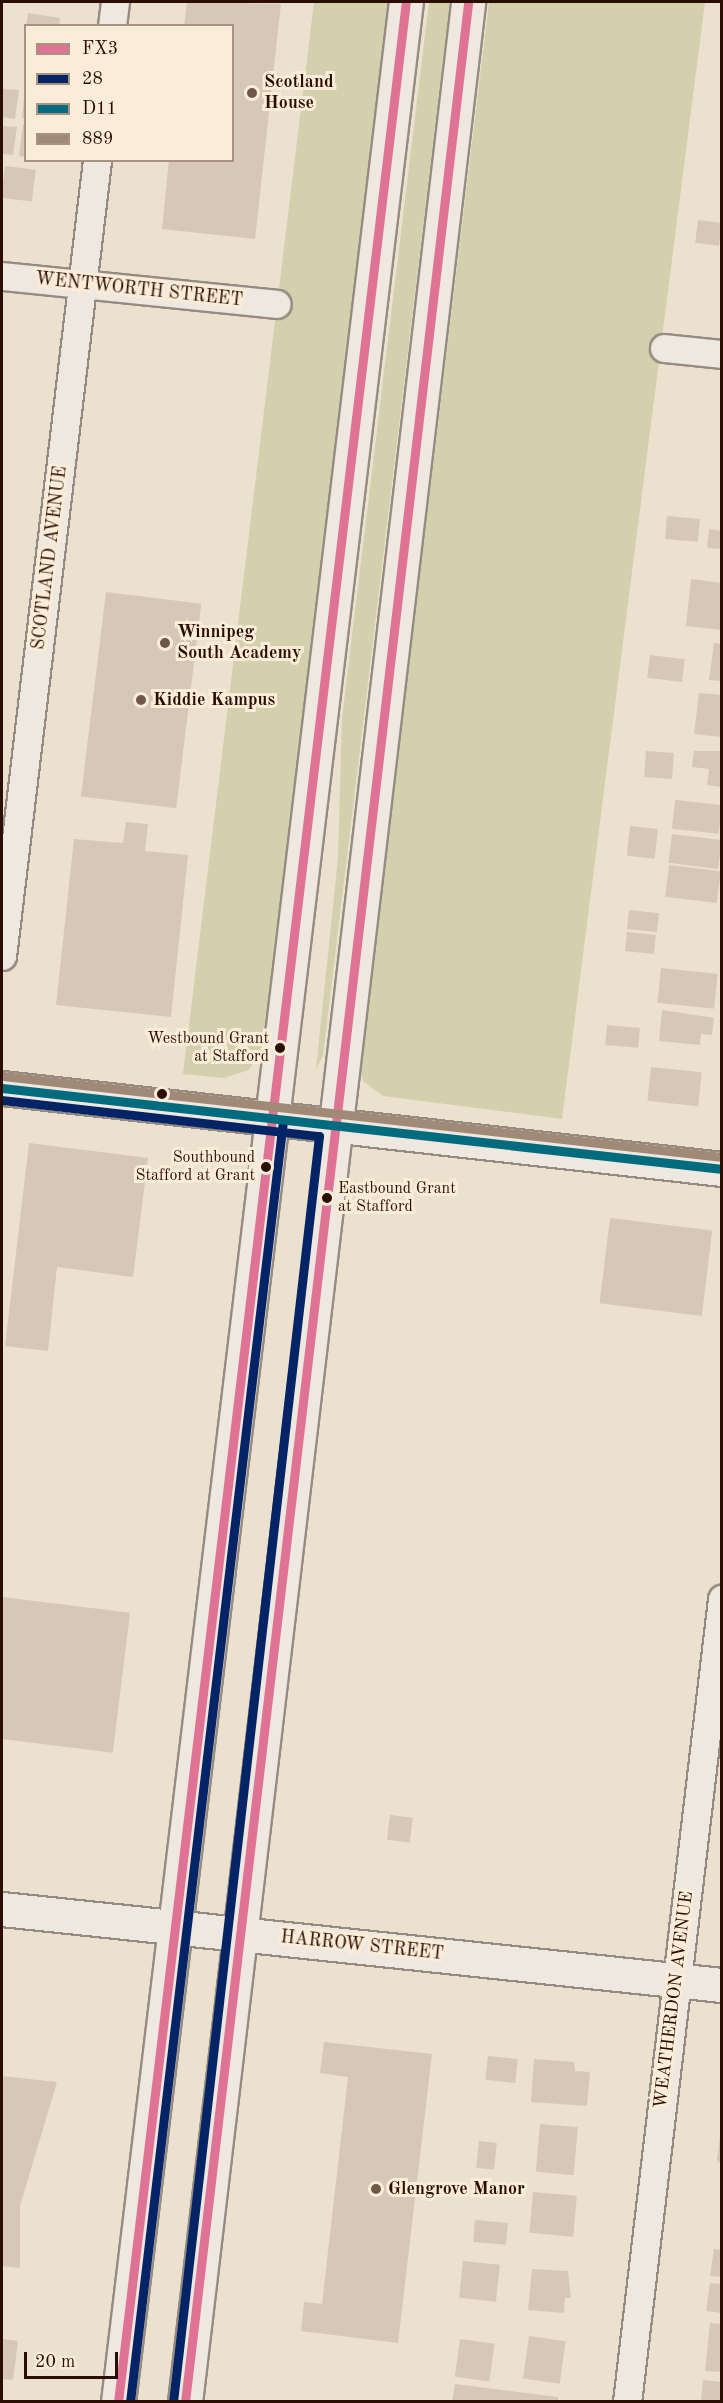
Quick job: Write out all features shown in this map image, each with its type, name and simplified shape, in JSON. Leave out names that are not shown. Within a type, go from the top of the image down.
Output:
[{"type":"main road","points":[[118,2402],[406,2]]},
{"type":"main road","points":[[185,2402],[237,1933],[332,1125],[468,2]]},
{"type":"main road","points":[[2,1088],[722,1169]]},
{"type":"main road","name":"HARROW STREET","points":[[2,1909],[722,1985]]},
{"type":"street","points":[[112,24],[115,2]]},
{"type":"street","name":"SCOTLAND AVENUE","points":[[2,956],[97,162]]},
{"type":"street","name":"WENTWORTH STREET","points":[[2,276],[277,304]]},
{"type":"street","points":[[664,348],[722,354]]},
{"type":"street","name":"WEATHERDON AVENUE","points":[[627,2402],[722,1599]]},
{"type":"shaded area","points":[[314,2],[389,2],[264,1042],[249,1070],[224,1078],[183,1074]]},
{"type":"shaded area","points":[[429,2],[450,2],[323,1056],[316,1069],[338,858],[342,718]]},
{"type":"shaded area","points":[[489,2],[705,2],[562,1119],[383,1096],[363,1081],[360,1069]]},
{"type":"building","name":"Scotland House","points":[[187,2],[281,4],[255,239],[162,229],[169,162],[234,162],[234,24],[184,24]]},
{"type":"building","points":[[28,13],[60,18],[59,24],[26,24]]},
{"type":"building","points":[[2,89],[19,90],[15,119],[2,117]]},
{"type":"building","points":[[23,124],[24,157],[19,156]]},
{"type":"building","points":[[2,126],[17,127],[13,155],[2,154]]},
{"type":"building","points":[[5,166],[36,170],[32,202],[2,198]]},
{"type":"building","points":[[698,220],[722,223],[719,246],[695,243]]},
{"type":"building","points":[[667,516],[700,519],[698,542],[665,539]]},
{"type":"building","points":[[709,529],[722,531],[722,549],[707,548]]},
{"type":"building","points":[[691,579],[722,583],[722,630],[686,626]]},
{"type":"building","name":"Kiddie Kampus","points":[[106,592],[201,604],[176,808],[81,796]]},
{"type":"building","points":[[714,643],[722,644],[722,681],[709,680]]},
{"type":"building","points":[[650,655],[685,659],[682,682],[647,678]]},
{"type":"building","points":[[699,693],[722,695],[722,737],[694,734]]},
{"type":"building","points":[[646,751],[674,753],[672,779],[644,777]]},
{"type":"building","points":[[694,751],[722,751],[722,787],[707,785],[709,769],[692,767]]},
{"type":"building","points":[[675,800],[722,805],[719,834],[672,829]]},
{"type":"building","points":[[126,822],[148,824],[145,851],[188,855],[171,1017],[56,1005],[74,839],[123,843]]},
{"type":"building","points":[[630,826],[658,829],[655,859],[627,856]]},
{"type":"building","points":[[672,834],[722,840],[718,869],[668,863]]},
{"type":"building","points":[[669,865],[721,871],[717,903],[665,897]]},
{"type":"building","points":[[629,910],[659,913],[657,932],[627,929]]},
{"type":"building","points":[[627,932],[656,935],[654,954],[625,951]]},
{"type":"building","points":[[661,968],[718,974],[714,1009],[657,1003]]},
{"type":"building","points":[[662,1010],[714,1018],[712,1035],[701,1034],[700,1045],[659,1041]]},
{"type":"building","points":[[607,1025],[640,1028],[638,1048],[605,1045]]},
{"type":"building","points":[[651,1067],[702,1072],[698,1106],[647,1101]]},
{"type":"building","points":[[29,1143],[148,1158],[133,1277],[57,1267],[48,1351],[5,1346]]},
{"type":"building","points":[[610,1218],[712,1231],[702,1316],[600,1303]]},
{"type":"building","points":[[2,1597],[130,1613],[113,1753],[2,1739]]},
{"type":"building","points":[[390,1815],[413,1818],[410,1843],[387,1840]]},
{"type":"building","name":"Glengrove Manor","points":[[324,2042],[432,2054],[398,2343],[301,2331],[304,2302],[322,2304],[348,2077],[320,2073]]},
{"type":"building","points":[[488,2056],[518,2059],[515,2083],[485,2080]]},
{"type":"building","points":[[534,2059],[574,2062],[575,2071],[590,2072],[587,2106],[531,2102]]},
{"type":"building","points":[[2,2076],[57,2082],[20,2206],[20,2268],[2,2266]]},
{"type":"building","points":[[540,2124],[578,2127],[574,2175],[536,2172]]},
{"type":"building","points":[[720,2135],[722,2135],[722,2165],[717,2160]]},
{"type":"building","points":[[479,2141],[497,2143],[494,2170],[476,2168]]},
{"type":"building","points":[[533,2192],[577,2196],[573,2237],[529,2233]]},
{"type":"building","points":[[475,2220],[508,2223],[506,2245],[473,2242]]},
{"type":"building","points":[[714,2249],[722,2250],[722,2277],[710,2276]]},
{"type":"building","points":[[463,2261],[500,2265],[496,2302],[459,2298]]},
{"type":"building","points":[[532,2269],[568,2271],[571,2298],[565,2298],[564,2313],[528,2310]]},
{"type":"building","points":[[710,2283],[722,2284],[722,2313],[706,2311]]},
{"type":"building","points":[[710,2323],[722,2324],[722,2372],[705,2371]]},
{"type":"building","points":[[529,2336],[566,2341],[560,2384],[523,2379]]},
{"type":"building","points":[[2,2339],[18,2341],[13,2380],[2,2379]]},
{"type":"building","points":[[460,2339],[495,2344],[489,2382],[455,2377]]},
{"type":"building","points":[[703,2380],[722,2382],[722,2402],[701,2402]]},
{"type":"building","points":[[455,2384],[558,2397],[558,2402],[452,2402]]},
{"type":"transit line","name":"FX3","points":[[118,2402],[406,2]]},
{"type":"transit line","name":"FX3","points":[[185,2402],[468,2]]},
{"type":"transit line","name":"889","points":[[3,1076],[722,1157]]},
{"type":"transit line","name":"D11","points":[[2,1088],[722,1169]]},
{"type":"transit line","name":"28","points":[[2,1100],[319,1136],[173,2401]]},
{"type":"transit line","name":"28","points":[[130,2402],[283,1120]]},
{"type":"place","name":"Scotland House","points":[[252,93]]},
{"type":"place","name":"Winnipeg South Academy","points":[[165,643]]},
{"type":"place","name":"Kiddie Kampus","points":[[141,700]]},
{"type":"place","name":"Westbound Grant at Stafford","points":[[280,1048]]},
{"type":"place","name":"Southbound Stafford at Grant","points":[[266,1167]]},
{"type":"place","name":"Eastbound Grant at Stafford","points":[[327,1198]]},
{"type":"place","name":"Glengrove Manor","points":[[376,2189]]}]
